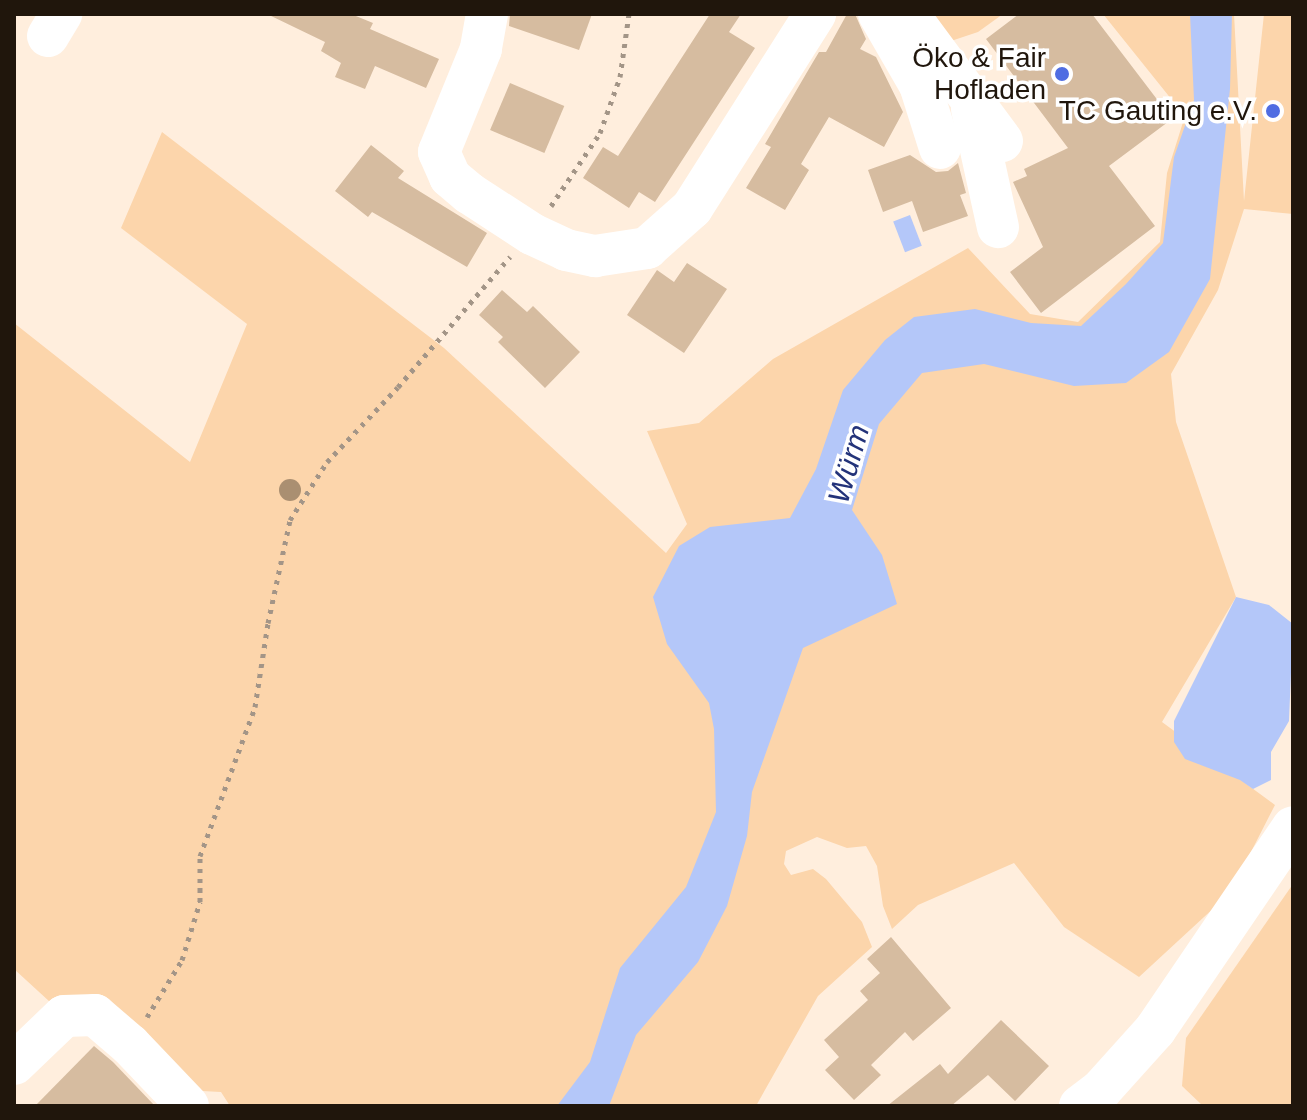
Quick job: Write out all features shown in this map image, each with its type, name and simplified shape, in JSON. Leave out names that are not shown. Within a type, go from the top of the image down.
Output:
[{"type":"street","points":[[487,14],[481,49],[439,152],[450,177],[532,234],[566,250],[595,256],[647,248],[692,208],[815,14]]},
{"type":"street","points":[[879,14],[920,85],[940,148]]},
{"type":"street","points":[[908,14],[1002,141]]},
{"type":"street","points":[[968,93],[998,227]]},
{"type":"street","points":[[1080,1106],[1101,1090],[1155,1030],[1293,827]]},
{"type":"street","points":[[14,1064],[64,1016],[95,1015],[130,1045],[188,1106]]},
{"type":"path","points":[[142,1025],[182,960],[200,902],[200,856],[255,707],[268,623],[290,520],[327,462],[398,387],[532,234],[600,133],[620,77],[629,14]]},
{"type":"shaded area","points":[[928,14],[1003,14],[978,32],[945,43]]},
{"type":"shaded area","points":[[1103,14],[1234,14],[1244,201],[1264,14],[1293,14],[1293,214],[1244,209],[1218,290],[1171,374],[1176,422],[1236,597],[1162,722],[1275,805],[1230,893],[1139,977],[1064,927],[1014,863],[918,905],[892,929],[883,906],[877,866],[866,846],[847,848],[817,837],[786,851],[784,864],[791,875],[813,869],[826,879],[862,922],[872,947],[818,996],[756,1106],[230,1106],[221,1092],[183,1090],[50,1002],[14,969],[14,323],[190,462],[247,324],[121,228],[162,132],[444,348],[666,553],[687,524],[647,431],[699,423],[773,359],[968,248],[1030,314],[1078,322],[1160,242],[1167,173],[1190,100],[1180,110]]},
{"type":"shaded area","points":[[1293,884],[1293,1106],[1203,1106],[1182,1086],[1186,1038]]},
{"type":"water","name":"Würm","points":[[1190,14],[1232,14],[1230,89],[1210,279],[1169,352],[1126,383],[1074,386],[984,364],[922,373],[879,424],[852,510],[882,555],[897,604],[803,648],[752,792],[747,836],[727,906],[698,962],[636,1035],[609,1106],[557,1106],[590,1062],[620,968],[686,887],[716,812],[714,729],[709,703],[667,644],[653,597],[679,546],[710,527],[790,518],[816,469],[843,390],[885,340],[914,317],[975,309],[1031,323],[1081,326],[1126,284],[1163,243],[1174,157],[1194,100]]},
{"type":"water","points":[[910,215],[922,246],[905,252],[893,221]]},
{"type":"water","points":[[1236,597],[1269,605],[1293,624],[1289,721],[1271,752],[1271,780],[1253,789],[1240,780],[1185,759],[1174,742],[1174,721]]},
{"type":"building","points":[[267,14],[351,14],[373,23],[370,29],[439,59],[426,88],[375,66],[365,89],[335,77],[341,63],[321,51],[325,42]]},
{"type":"building","points":[[510,14],[592,14],[579,50],[509,26]]},
{"type":"building","points":[[710,14],[741,14],[729,32],[755,48],[655,202],[639,192],[629,208],[583,178],[603,147],[618,156]]},
{"type":"building","points":[[847,14],[855,14],[866,39],[860,49],[876,57],[903,112],[884,147],[829,117],[801,164],[809,170],[785,210],[746,188],[771,147],[765,144],[819,52],[826,52]]},
{"type":"building","points":[[1019,14],[1092,14],[1172,119],[1109,166],[1155,226],[1041,313],[1010,272],[1043,247],[1013,182],[1027,176],[1024,169],[1068,148],[986,39]]},
{"type":"building","points":[[510,83],[564,106],[544,153],[490,130]]},
{"type":"building","points":[[371,145],[404,171],[398,178],[487,233],[467,267],[372,212],[368,217],[335,191]]},
{"type":"building","points":[[910,155],[936,172],[948,171],[958,163],[966,193],[960,195],[968,216],[923,232],[912,201],[883,212],[868,170]]},
{"type":"building","points":[[687,263],[727,289],[684,353],[627,315],[657,270],[674,282]]},
{"type":"building","points":[[502,290],[527,312],[533,306],[580,352],[545,388],[498,342],[503,337],[479,315]]},
{"type":"building","points":[[891,937],[951,1008],[913,1041],[905,1032],[871,1065],[881,1075],[854,1100],[825,1070],[839,1057],[824,1040],[868,1000],[860,991],[880,973],[867,959]]},
{"type":"building","points":[[1001,1020],[1049,1066],[1015,1101],[988,1075],[951,1106],[887,1106],[940,1064],[948,1074]]},
{"type":"building","points":[[94,1046],[113,1062],[155,1106],[35,1106]]},
{"type":"place","name":"Öko & Fair Hofladen","points":[[1062,74]]},
{"type":"place","name":"TC Gauting e.V.","points":[[1273,111]]}]
